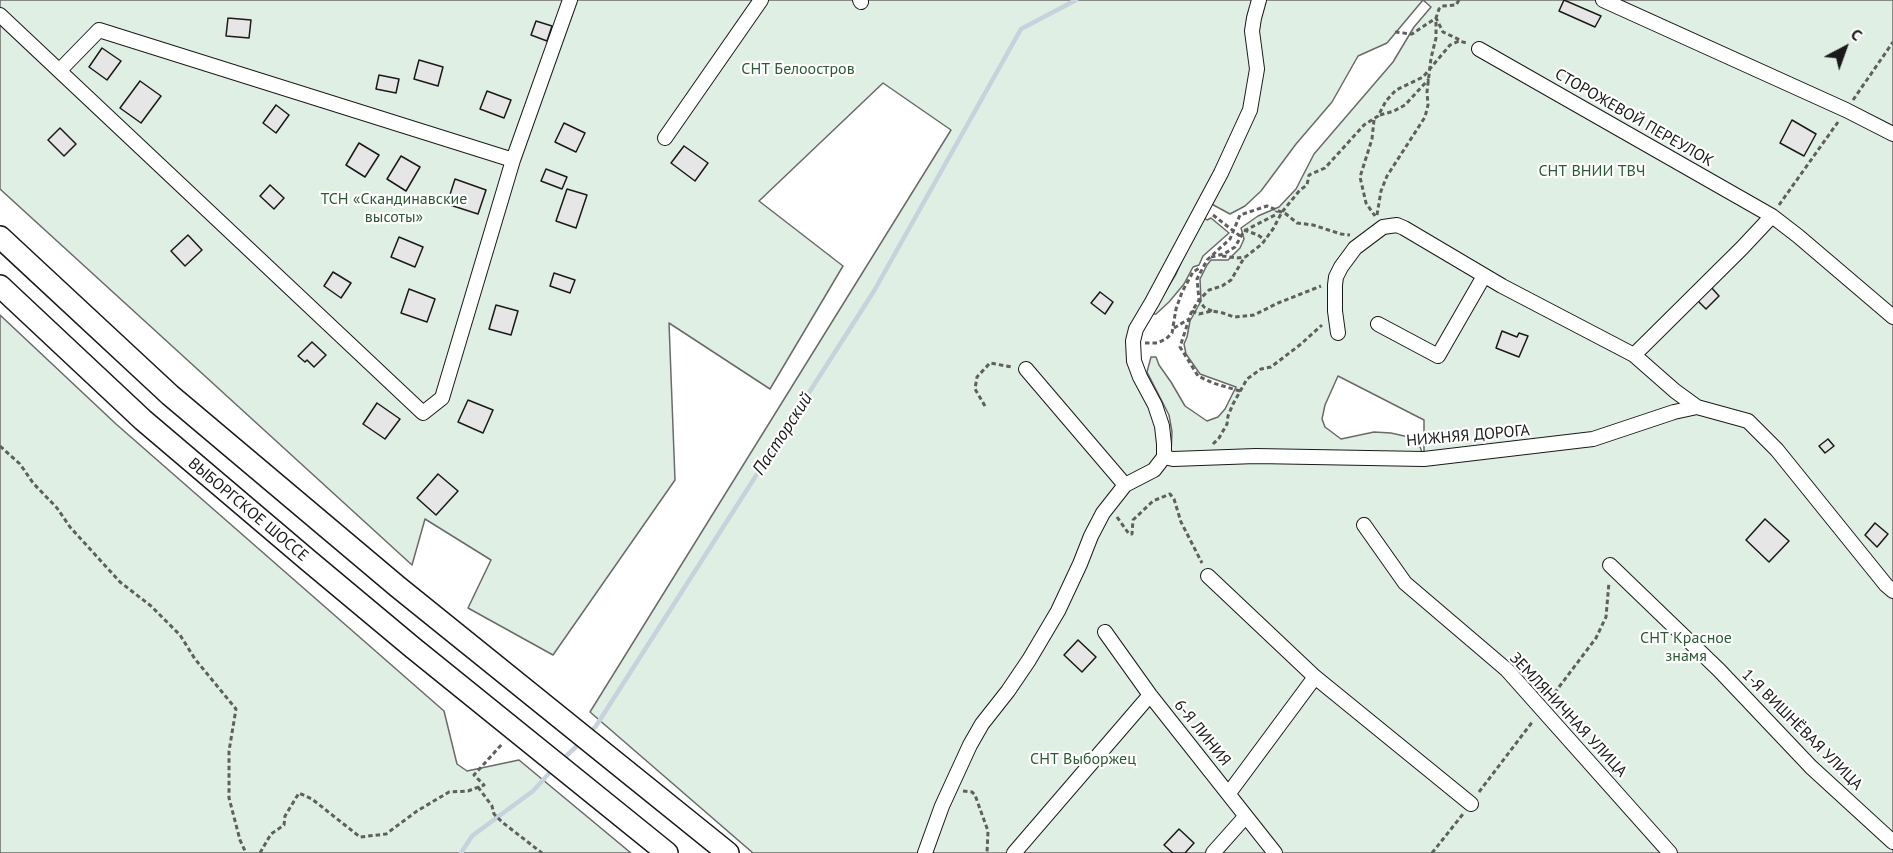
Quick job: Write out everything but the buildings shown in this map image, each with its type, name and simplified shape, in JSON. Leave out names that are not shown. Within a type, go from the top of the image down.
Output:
[{"type":"main road","points":[[0,237],[170,395],[459,636],[728,853]]},
{"type":"main road","name":"ВЫБОРГСКОЕ ШОССЕ","points":[[0,286],[143,420],[309,561],[667,853]]},
{"type":"street","points":[[0,15],[423,413],[442,398],[513,160],[570,0]]},
{"type":"street","points":[[665,138],[760,0]]},
{"type":"street","points":[[925,853],[951,785],[982,724],[1029,660],[1058,611],[1095,526],[1125,485],[1154,470],[1164,457],[1162,426],[1155,405],[1134,361],[1133,341],[1136,329],[1221,173],[1250,110],[1257,69],[1252,31],[1259,0]]},
{"type":"street","points":[[1603,0],[1846,110],[1893,134]]},
{"type":"street","points":[[60,70],[99,30],[513,160]]},
{"type":"street","name":"СТОРОЖЕВОЙ ПЕРЕУЛОК","points":[[1474,46],[1772,216],[1893,317]]},
{"type":"street","points":[[1634,355],[1772,216]]},
{"type":"street","points":[[1338,333],[1335,311],[1336,278],[1341,267],[1354,248],[1383,227],[1397,225],[1404,228],[1484,276],[1634,355],[1697,407],[1748,422],[1778,450],[1893,591]]},
{"type":"street","points":[[1378,324],[1438,356],[1484,276]]},
{"type":"street","points":[[1026,369],[1125,485]]},
{"type":"street","points":[[1674,412],[1675,391]]},
{"type":"street","name":"НИЖНЯЯ ДОРОГА","points":[[1164,457],[1173,459],[1256,456],[1424,459],[1593,439],[1674,412],[1697,407]]},
{"type":"street","name":"ЗЕМЛЯНИЧНАЯ УЛИЦА","points":[[1364,525],[1405,584],[1507,670],[1670,853]]},
{"type":"street","name":"1-Я ВИШНЁВАЯ УЛИЦА","points":[[1610,565],[1719,670],[1811,767],[1893,842]]},
{"type":"street","points":[[1208,576],[1315,677],[1471,804]]},
{"type":"street","name":"6-Я ЛИНИЯ","points":[[1105,632],[1150,694],[1275,853]]},
{"type":"street","points":[[1228,793],[1315,677]]},
{"type":"street","points":[[1014,853],[1150,694]]},
{"type":"street","points":[[1214,853],[1245,817]]},
{"type":"path","points":[[1444,0],[1436,18],[1436,38],[1430,70],[1425,117],[1387,176],[1381,191],[1377,220],[1366,203],[1360,177],[1376,117],[1396,90],[1423,78],[1430,70],[1448,46],[1459,41],[1474,46]]},
{"type":"path","points":[[1442,6],[1456,5],[1459,0]]},
{"type":"path","points":[[1395,32],[1412,34],[1436,18]]},
{"type":"path","points":[[1436,18],[1443,32],[1474,46]]},
{"type":"path","points":[[1772,216],[1893,42]]},
{"type":"path","points":[[1240,391],[1198,376],[1180,347],[1192,311],[1209,290],[1231,280],[1245,257],[1265,240],[1282,212],[1307,185],[1310,175],[1325,168],[1364,125],[1376,117],[1405,105],[1430,78]]},
{"type":"path","points":[[1173,329],[1176,309],[1193,272],[1230,239],[1240,215],[1267,206],[1282,212],[1297,223],[1313,225],[1341,234],[1372,234]]},
{"type":"path","points":[[1202,207],[1240,236]]},
{"type":"path","points":[[1220,256],[1236,247],[1244,230],[1275,215],[1277,211]]},
{"type":"path","points":[[1244,230],[1265,240]]},
{"type":"path","points":[[1211,257],[1245,257]]},
{"type":"path","points":[[1202,266],[1197,279],[1199,300],[1204,307],[1212,311],[1234,317],[1254,315],[1336,278]]},
{"type":"path","points":[[1192,311],[1199,314],[1212,311]]},
{"type":"path","points":[[1200,458],[1219,438],[1227,423],[1227,416],[1247,380],[1261,369],[1271,367],[1301,344],[1335,311]]},
{"type":"path","points":[[1133,341],[1157,343],[1166,339],[1173,329],[1189,320]]},
{"type":"path","points":[[985,406],[975,389],[977,377],[990,363],[1026,369]]},
{"type":"path","points":[[0,446],[20,464],[33,483],[57,508],[70,528],[120,582],[151,606],[180,635],[195,659],[236,709],[229,751],[229,798],[240,840],[246,853]]},
{"type":"path","points":[[1116,516],[1129,534],[1132,534],[1133,520],[1153,501],[1170,494],[1208,576]]},
{"type":"path","points":[[260,853],[271,834],[284,825],[285,816],[299,793],[322,806],[360,837],[386,834],[417,811],[450,792],[484,785],[474,775],[510,726]]},
{"type":"path","points":[[951,785],[957,790],[972,792],[975,795],[988,831],[987,853]]},
{"type":"path","points":[[478,787],[492,806],[494,814],[542,853]]},
{"type":"green space","points":[[0,0],[1423,0],[1893,0],[1893,853],[753,853],[590,712],[951,130],[883,83],[759,201],[843,266],[770,389],[669,323],[675,480],[553,655],[468,608],[491,560],[425,519],[412,565],[0,189]],"holes":[[[1423,0],[1431,7],[1414,27],[1393,62],[1314,154],[1296,189],[1279,207],[1258,216],[1241,228],[1244,239],[1240,248],[1228,260],[1211,260],[1207,265],[1200,279],[1201,301],[1190,321],[1184,344],[1186,354],[1200,374],[1236,387],[1225,409],[1218,417],[1207,421],[1185,406],[1156,357],[1151,357],[1147,372],[1169,415],[1172,432],[1171,453],[1133,345],[1206,201],[1230,214],[1245,206],[1261,191],[1296,144],[1332,102],[1358,56],[1387,43]],[[1338,376],[1424,420],[1424,457],[1413,438],[1374,432],[1341,439],[1325,427],[1322,419],[1325,405]]]},
{"type":"green space","points":[[1202,216],[1207,220],[1211,218],[1229,233],[1203,256],[1199,265],[1193,267],[1184,284],[1169,302],[1156,314],[1152,314],[1176,274]]},
{"type":"green space","points":[[0,315],[116,424],[444,711],[457,764],[467,771],[519,760],[631,853],[0,853]]},
{"type":"waterway","name":"Пасторский","points":[[588,734],[596,726],[874,291],[1021,29],[1076,0]]},
{"type":"waterway","name":"Пасторский","points":[[562,760],[580,743]]},
{"type":"waterway","name":"Пасторский","points":[[461,853],[472,836],[533,791],[554,768]]},
{"type":"park label","name":"СНТ Белоостров","points":[[798,69]]},
{"type":"park label","name":"СНТ ВНИИ ТВЧ","points":[[1592,171]]},
{"type":"park label","name":"ТСН «Скандинавские высоты»","points":[[394,208]]},
{"type":"park label","name":"СНТ Красное знамя","points":[[1686,647]]},
{"type":"park label","name":"СНТ Выборжец","points":[[1083,759]]}]
